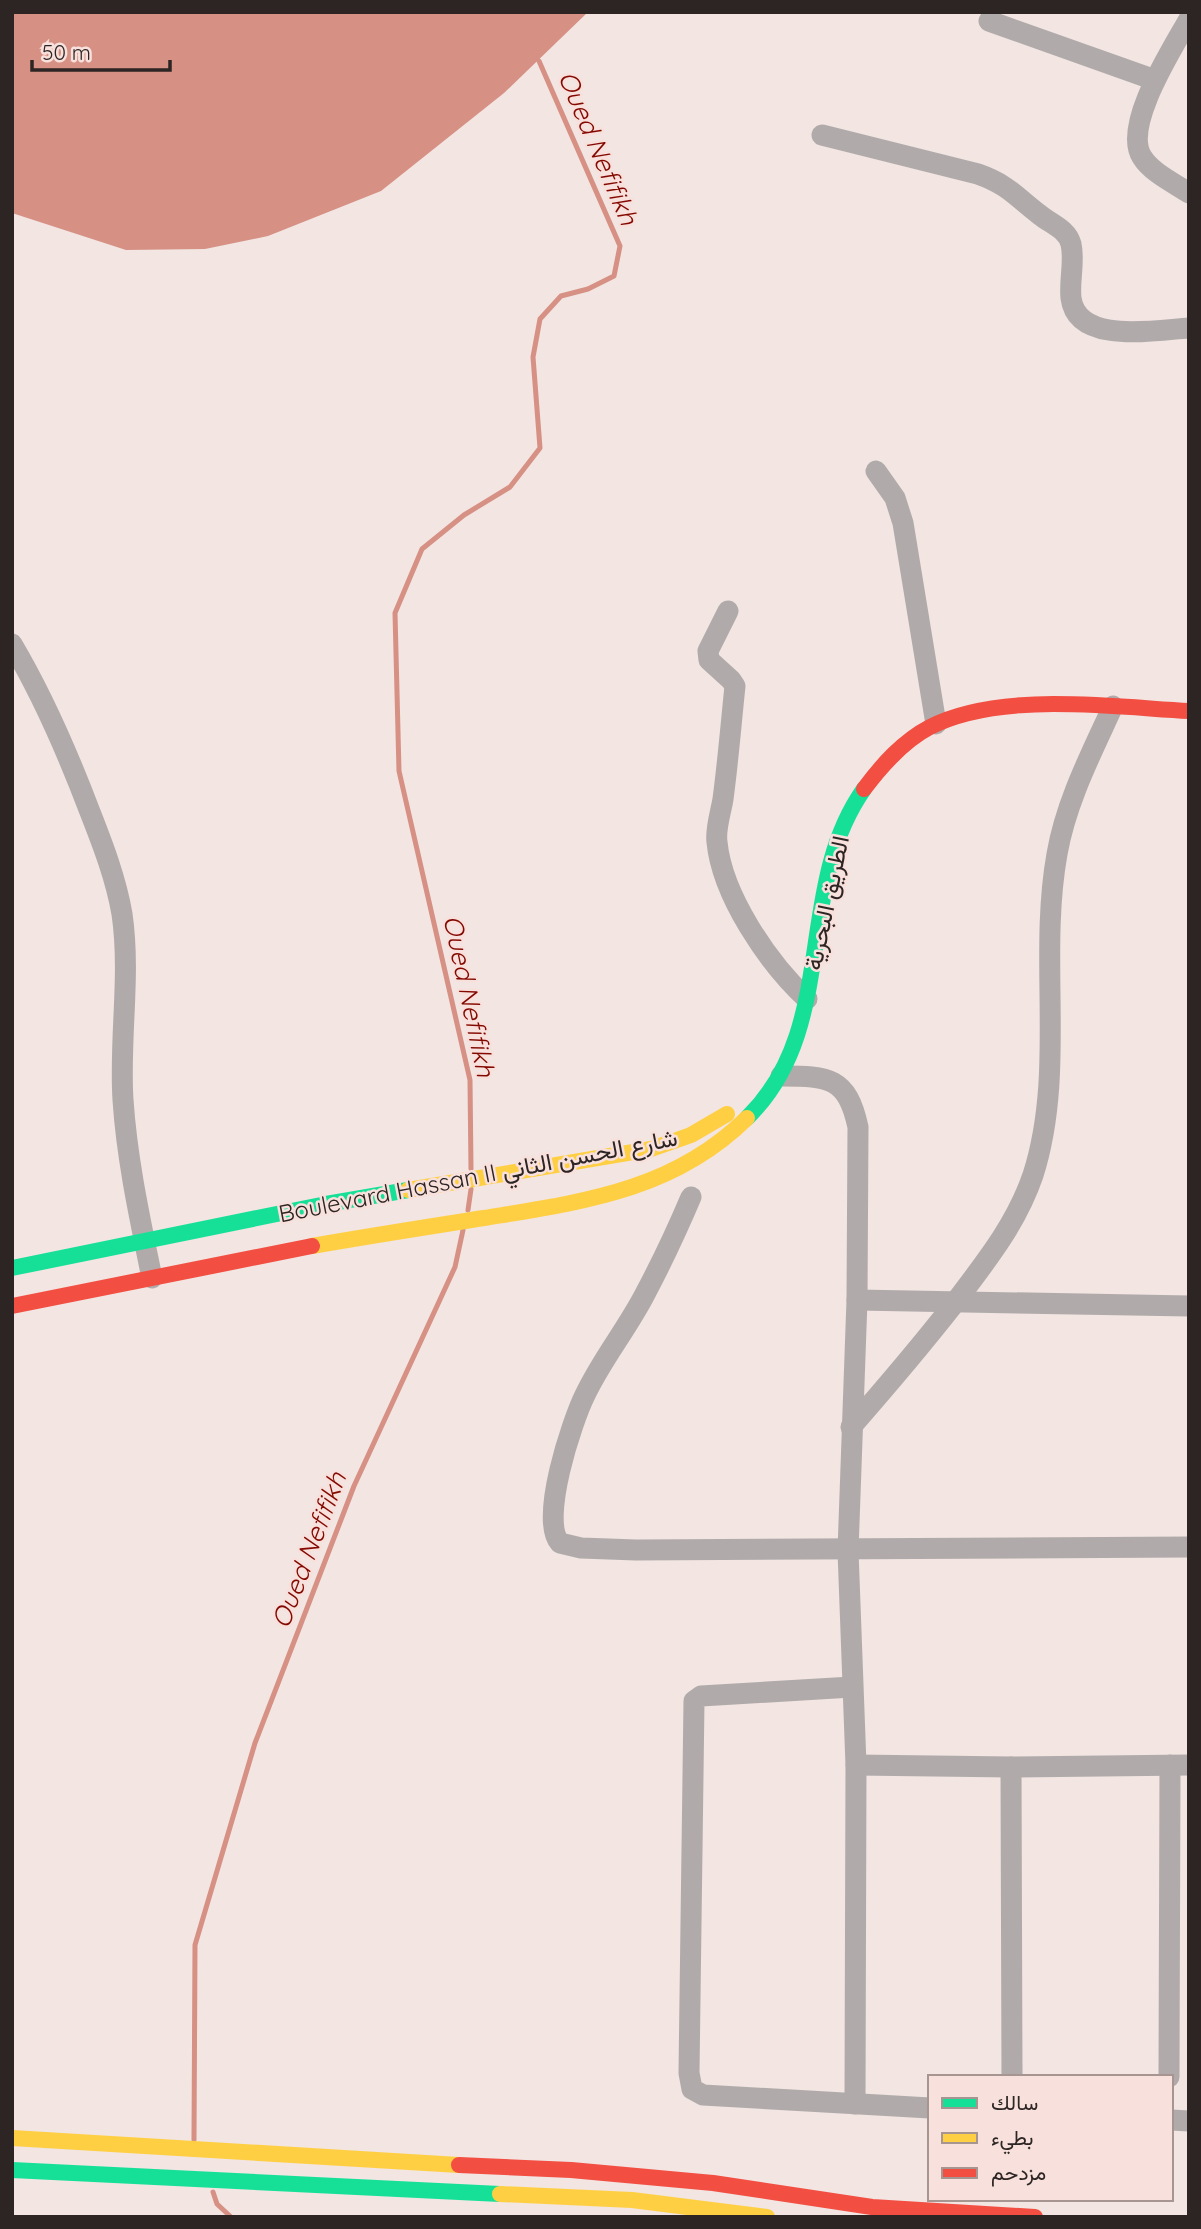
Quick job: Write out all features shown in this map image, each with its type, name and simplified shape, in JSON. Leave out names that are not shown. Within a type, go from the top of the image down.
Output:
[{"type":"main road","name":"الطريق البحرية","points":[[781,1076],[796,1042],[807,999],[819,919],[836,845],[844,822],[858,797],[891,757],[936,724],[1004,709],[1060,705],[1189,711]]},
{"type":"main road","name":"Boulevard Hassan II شارع الحسن الثاني","points":[[12,1268],[326,1204],[651,1149],[679,1142],[709,1128],[781,1076]]},
{"type":"main road","name":"Boulevard Hassan II شارع الحسن الثاني","points":[[12,1306],[336,1242],[543,1208],[648,1183],[701,1156],[757,1108],[781,1076]]},
{"type":"main road","points":[[12,2138],[642,2175],[872,2207],[1035,2217]]},
{"type":"main road","points":[[12,2170],[632,2200],[767,2217]]},
{"type":"street","points":[[1189,19],[1155,80],[1137,128],[1137,146],[1150,166],[1189,193]]},
{"type":"street","points":[[989,20],[1155,80]]},
{"type":"street","points":[[821,135],[978,174],[1011,189],[1062,230],[1070,242],[1071,301],[1077,316],[1086,324],[1102,330],[1125,331],[1189,328]]},
{"type":"street","points":[[876,471],[895,498],[903,523],[936,724]]},
{"type":"street","points":[[728,611],[709,651],[709,660],[735,686],[716,840],[730,887],[741,912],[779,971],[807,999]]},
{"type":"street","points":[[12,644],[44,701],[79,782],[111,870],[122,913],[126,973],[122,1098],[129,1164],[152,1278]]},
{"type":"street","points":[[851,1427],[994,1252],[1015,1219],[1029,1185],[1039,1153],[1048,1084],[1050,931],[1057,854],[1068,808],[1113,706]]},
{"type":"street","points":[[781,1076],[811,1076],[830,1081],[846,1092],[858,1127],[857,1300],[848,1551],[856,1765],[855,2104]]},
{"type":"street","points":[[691,1197],[645,1294],[584,1396],[558,1480],[552,1519],[556,1538],[568,1546],[603,1549],[848,1551],[1189,1547]]},
{"type":"street","points":[[857,1300],[1189,1306]]},
{"type":"street","points":[[852,1687],[701,1696],[694,1702],[689,2073],[692,2089],[703,2095],[928,2108]]},
{"type":"street","points":[[856,1765],[1179,1765],[1170,2075]]},
{"type":"street","points":[[1011,1767],[1012,2075]]},
{"type":"shaded area","points":[[12,12],[588,12],[504,93],[381,191],[268,236],[205,249],[126,250],[12,213]]},
{"type":"waterway","name":"Oued Nefifikh","points":[[471,1169],[470,1080],[399,771],[395,613],[422,549],[464,515],[510,487],[540,448],[533,357],[540,319],[561,296],[588,289],[614,276],[620,246],[539,61]]},
{"type":"waterway","name":"Oued Nefifikh","points":[[468,1210],[471,1189]]},
{"type":"waterway","name":"Oued Nefifikh","points":[[194,2140],[195,1945],[255,1743],[354,1486],[455,1267],[463,1230]]},
{"type":"waterway","name":"Oued Nefifikh","points":[[213,2192],[217,2204],[231,2217]]},
{"type":"traffic: fast","points":[[747,1118],[776,1082],[795,1042],[806,1000],[829,870],[842,828],[864,789]]},
{"type":"traffic: fast","points":[[12,1268],[326,1204],[408,1190]]},
{"type":"traffic: fast","points":[[12,2170],[500,2194]]},
{"type":"traffic: slow","points":[[408,1190],[651,1149],[691,1135],[727,1114]]},
{"type":"traffic: slow","points":[[312,1246],[591,1199],[657,1178],[688,1162],[718,1143],[747,1118]]},
{"type":"traffic: slow","points":[[12,2138],[459,2165]]},
{"type":"traffic: slow","points":[[500,2194],[632,2200],[767,2217]]},
{"type":"traffic: jam","points":[[864,789],[911,739],[930,727],[958,716],[989,709],[1057,704],[1189,711]]},
{"type":"traffic: jam","points":[[12,1306],[312,1246]]},
{"type":"traffic: jam","points":[[459,2165],[571,2170],[713,2183],[872,2207],[1035,2217]]}]
